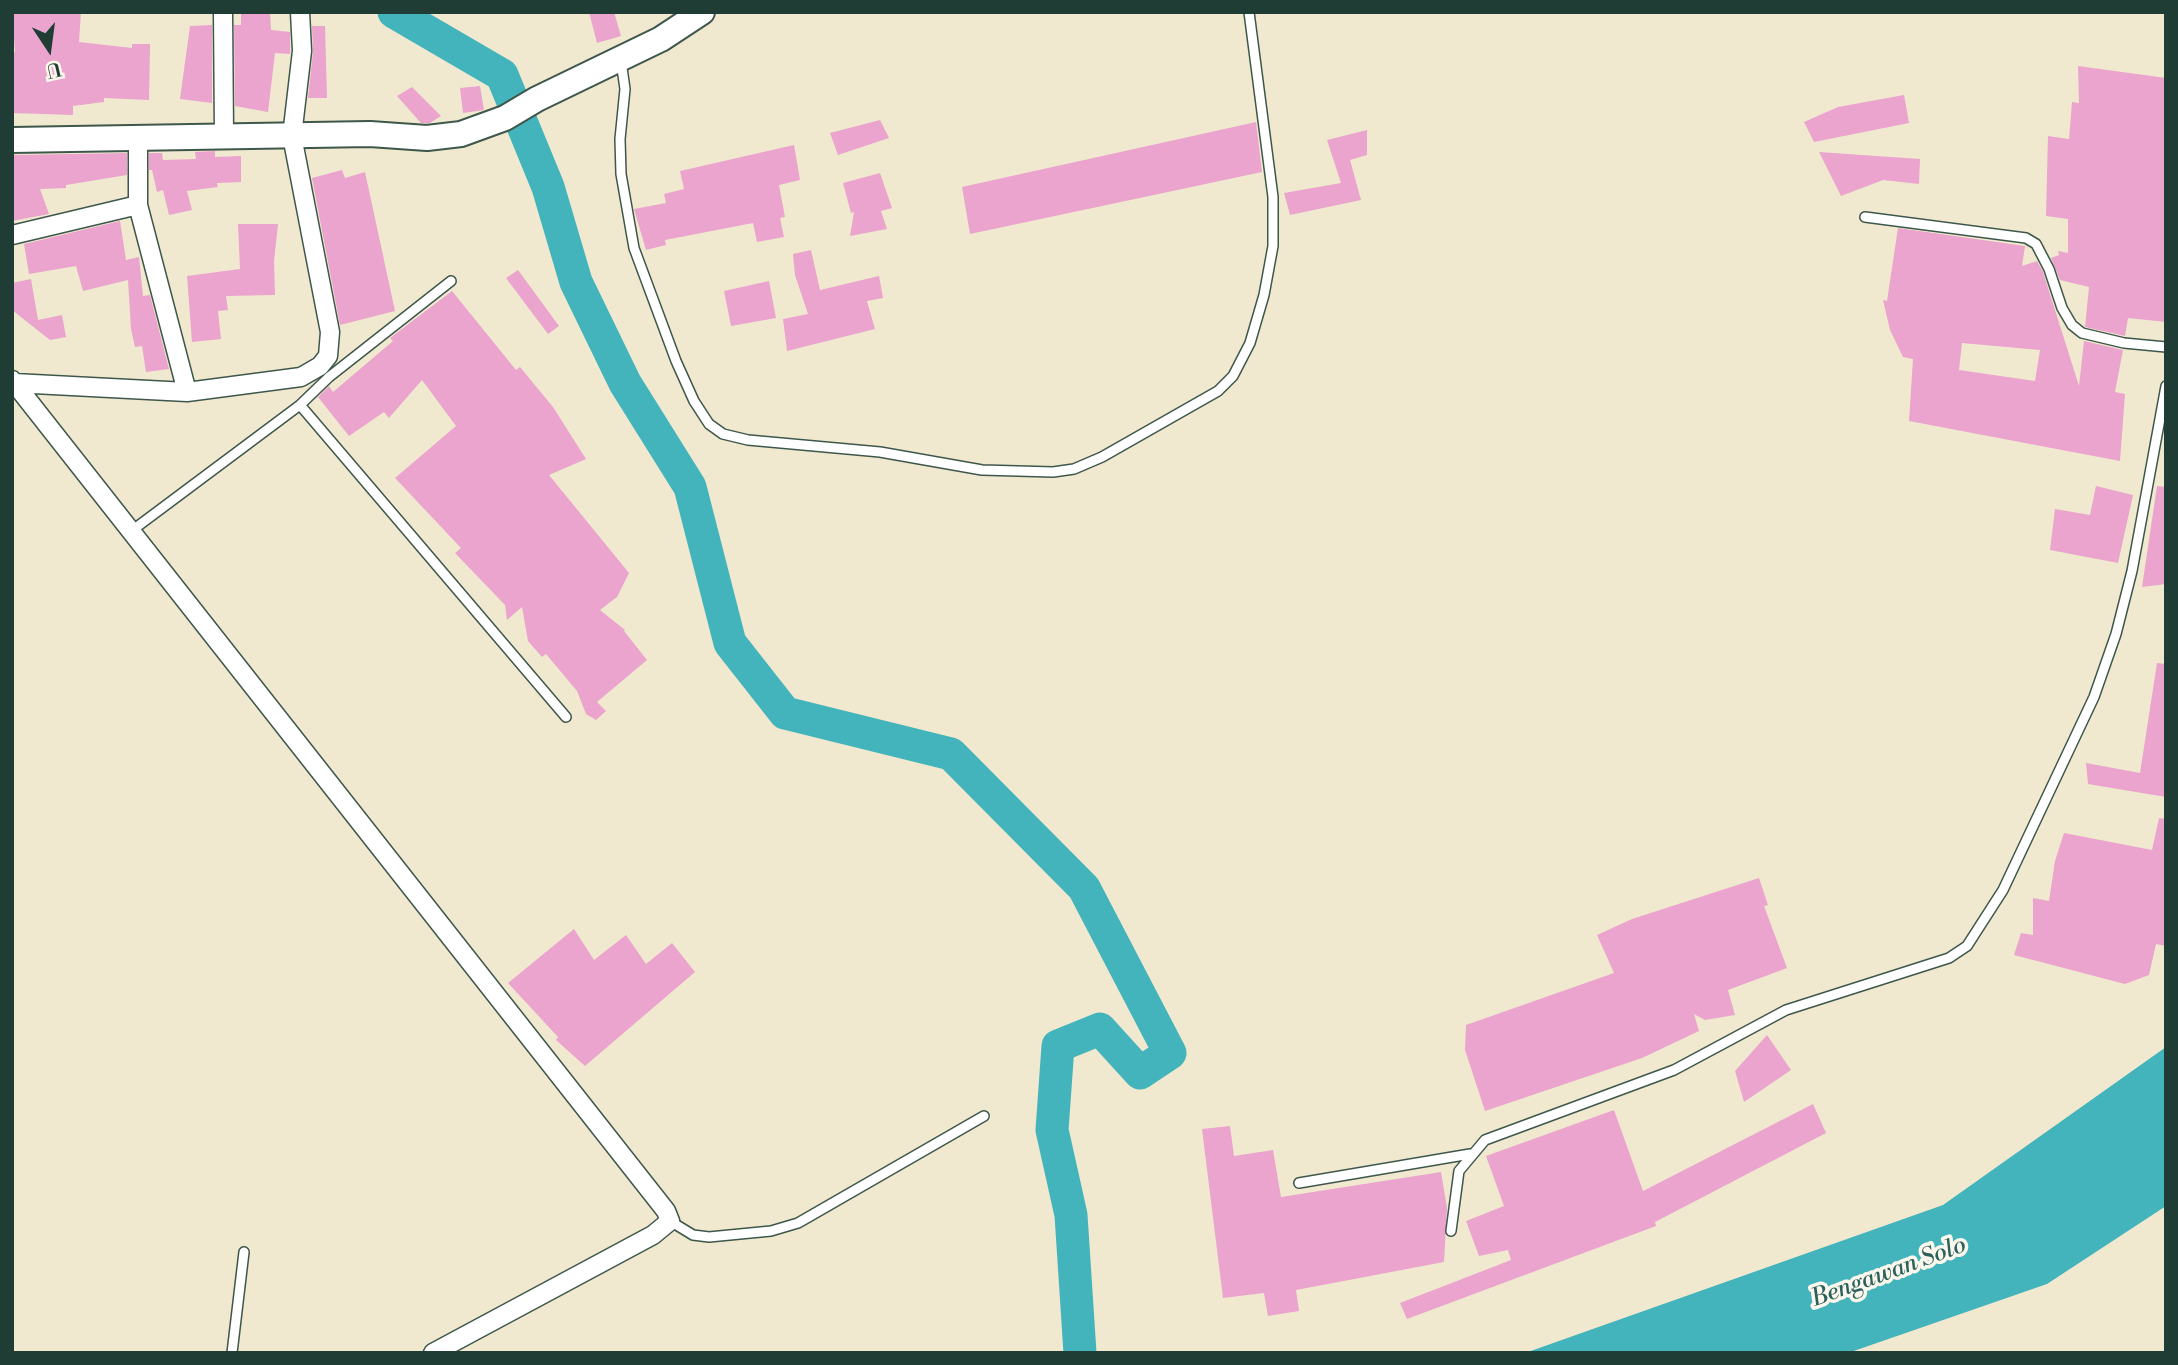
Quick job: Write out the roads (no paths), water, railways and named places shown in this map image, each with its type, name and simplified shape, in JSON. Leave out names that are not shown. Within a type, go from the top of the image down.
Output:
[{"type":"street","points":[[223,12],[225,135]]},
{"type":"street","points":[[13,382],[187,392],[301,377],[320,366],[328,356],[330,332],[292,135],[302,51],[300,12]]},
{"type":"street","points":[[12,140],[225,135],[448,136],[505,118],[537,99],[683,28],[702,12]]},
{"type":"street","points":[[138,139],[138,205],[187,392]]},
{"type":"street","points":[[12,235],[138,205]]},
{"type":"street","points":[[13,382],[659,1200],[670,1221],[643,1240],[433,1353]]},
{"type":"lane","points":[[620,59],[625,89],[620,139],[621,174],[634,248],[676,361],[694,401],[709,424],[723,434],[748,440],[880,452],[982,470],[1053,472],[1074,469],[1102,457],[1218,391],[1233,376],[1250,343],[1264,295],[1273,246],[1273,197],[1249,12]]},
{"type":"lane","points":[[1865,217],[2026,238],[2036,244],[2042,254],[2062,308],[2072,325],[2082,333],[2124,343],[2166,347]]},
{"type":"lane","points":[[130,532],[300,405],[329,377],[451,281]]},
{"type":"lane","points":[[1451,1231],[1459,1171],[1470,1154],[1485,1140],[1674,1070],[1786,1010],[1950,958],[1967,946],[2003,890],[2094,696],[2116,634],[2132,571],[2166,386]]},
{"type":"lane","points":[[300,405],[566,717]]},
{"type":"lane","points":[[670,1221],[693,1235],[709,1237],[771,1231],[798,1223],[984,1116]]},
{"type":"lane","points":[[1299,1183],[1470,1154]]},
{"type":"lane","points":[[232,1353],[244,1252]]},
{"type":"water","name":"Bengawan Solo","points":[[2166,1047],[2166,1206],[2047,1284],[1848,1353],[1525,1353],[1943,1205]]},
{"type":"waterway","points":[[394,12],[502,75],[548,187],[576,282],[625,383],[690,487],[730,643],[785,713],[951,754],[1084,888],[1170,1053],[1140,1073],[1100,1029],[1058,1046],[1052,1130],[1071,1215],[1080,1353]]}]
